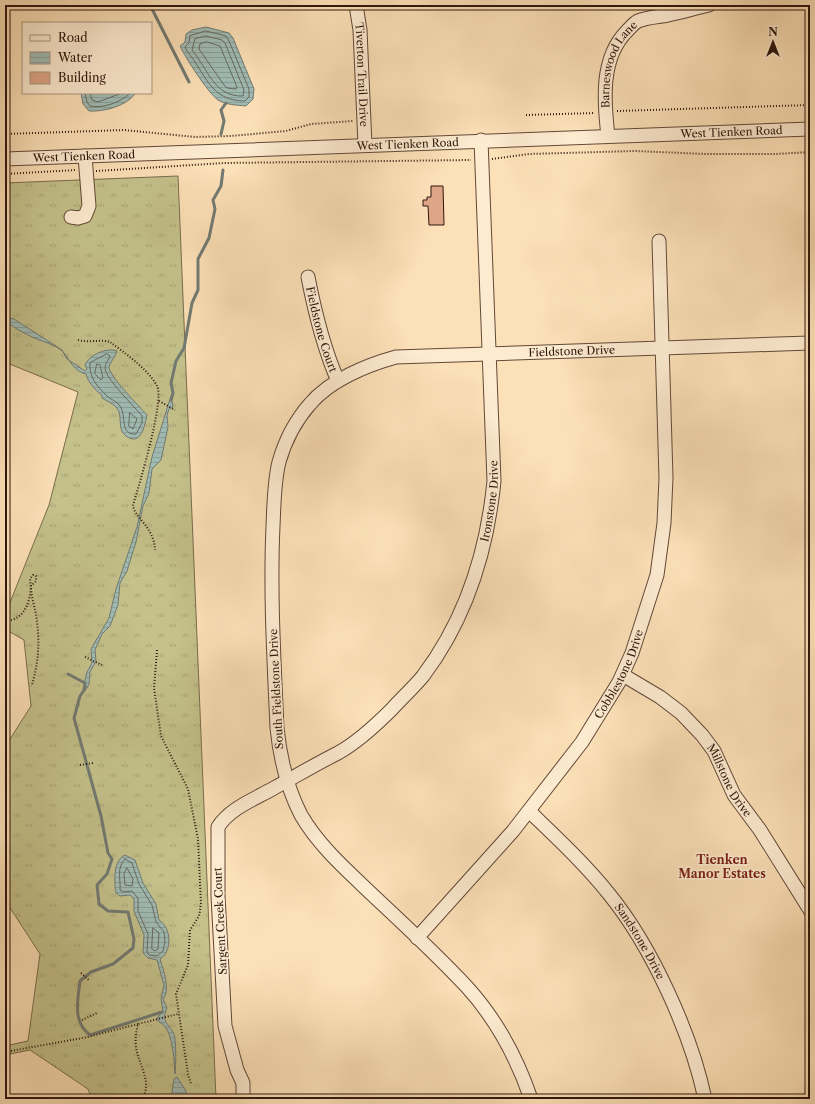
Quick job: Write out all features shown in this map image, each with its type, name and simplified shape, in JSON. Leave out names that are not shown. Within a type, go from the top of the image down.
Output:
[{"type":"street","name":"Tiverton Trail Drive","points":[[356,5],[360,30],[365,145]]},
{"type":"street","name":"Barneswood Lane","points":[[608,136],[605,113],[606,77],[615,48],[624,34],[636,22],[652,16],[667,15],[710,5]]},
{"type":"street","name":"West Tienken Road","points":[[5,159],[481,140],[810,129]]},
{"type":"street","name":"Ironstone Drive","points":[[289,780],[344,749],[374,727],[423,676],[446,641],[464,608],[484,544],[492,504],[494,482],[491,354],[481,140]]},
{"type":"street","points":[[71,217],[78,218],[85,216],[89,206],[85,156]]},
{"type":"street","name":"Cobblestone Drive","points":[[417,938],[529,811],[582,742],[623,675],[632,653],[657,575],[664,522],[666,478],[660,241]]},
{"type":"street","name":"Fieldstone Court","points":[[308,277],[317,325],[338,381]]},
{"type":"street","name":"Fieldstone Drive","points":[[338,381],[360,369],[396,357],[810,344]]},
{"type":"street","name":"South Fieldstone Drive","points":[[338,381],[310,403],[287,439],[279,463],[275,494],[272,560],[272,626],[277,728],[280,753],[289,780],[289,788],[301,815],[313,832],[359,883],[468,988],[499,1030],[519,1066],[531,1099]]},
{"type":"street","name":"Millstone Drive","points":[[623,675],[660,697],[680,713],[702,734],[714,751],[734,795],[764,837],[810,910]]},
{"type":"street","name":"Sargent Creek Court","points":[[243,1099],[243,1083],[237,1070],[225,1026],[218,896],[218,827],[223,818],[289,780]]},
{"type":"street","name":"Sandstone Drive","points":[[529,811],[575,855],[610,894],[641,941],[674,1005],[698,1067],[705,1099]]},
{"type":"path","points":[[526,115],[810,105]]},
{"type":"path","points":[[5,134],[124,130],[195,137],[231,136],[286,131],[311,124],[364,121]]},
{"type":"path","points":[[5,174],[224,164],[482,160],[529,154],[634,151],[706,154],[776,154],[810,152]]},
{"type":"path","points":[[78,340],[91,342],[106,340],[123,351],[157,385],[159,390],[157,415],[133,505],[135,511],[146,523],[153,535],[156,550]]},
{"type":"path","points":[[159,401],[175,410]]},
{"type":"path","points":[[5,621],[15,618],[25,609],[30,600],[31,586],[36,578],[33,575],[30,579],[31,586],[31,599],[38,623],[38,664],[32,684]]},
{"type":"path","points":[[157,650],[154,688],[162,736],[188,789],[198,839],[201,904],[199,916],[190,930],[188,965],[176,994],[178,1014],[191,1084]]},
{"type":"path","points":[[85,657],[102,665]]},
{"type":"path","points":[[80,765],[93,763]]},
{"type":"path","points":[[81,973],[90,981]]},
{"type":"path","points":[[82,1020],[97,1012]]},
{"type":"path","points":[[5,1052],[88,1037],[178,1014]]},
{"type":"path","points":[[138,1024],[136,1046],[146,1082],[145,1095],[142,1099]]},
{"type":"green space","points":[[178,176],[216,1099],[92,1099],[88,1089],[30,1050],[5,1055],[5,1046],[28,1041],[40,954],[5,900],[5,747],[31,706],[24,640],[5,629],[5,615],[49,505],[78,392],[5,362],[5,183]]},
{"type":"water","points":[[206,27],[229,33],[233,38],[254,89],[253,99],[246,106],[224,103],[218,100],[197,74],[180,46],[185,42],[186,34],[192,30]]},
{"type":"water","points":[[81,94],[135,94],[126,102],[108,109],[89,111],[83,104]]},
{"type":"water","points":[[5,312],[8,318],[14,319],[63,352],[54,346],[19,330],[5,320]]},
{"type":"water","points":[[108,350],[117,351],[109,367],[110,371],[119,384],[147,415],[139,437],[131,439],[123,433],[121,430],[120,414],[116,407],[102,398],[102,395],[88,380],[86,374],[78,371],[69,361],[85,371],[87,369],[85,365],[87,361],[94,355]]},
{"type":"water","points":[[171,396],[173,407],[169,409],[167,415],[168,427],[161,460],[152,469],[149,493],[143,506],[136,542],[127,571],[120,583],[118,605],[110,626],[102,634],[95,650],[96,661],[90,672],[89,684],[87,688],[83,689],[87,672],[92,663],[91,649],[109,618],[116,589],[137,527],[152,457]]},
{"type":"water","points":[[125,855],[135,860],[143,883],[156,904],[159,920],[166,928],[168,934],[169,940],[167,951],[160,959],[166,985],[163,999],[167,1008],[165,1018],[174,1034],[175,1039],[175,1074],[170,1037],[164,1025],[159,1022],[157,1018],[163,1011],[161,999],[164,985],[157,960],[148,958],[143,953],[144,935],[134,911],[134,899],[130,895],[120,896],[116,893],[116,866]]},
{"type":"water","points":[[177,1077],[186,1091],[187,1099],[171,1099],[174,1079]]},
{"type":"building","points":[[431,186],[443,186],[444,225],[429,225],[428,206],[423,206],[423,200],[427,200],[427,197],[431,197]]},
{"type":"waterway","points":[[150,5],[189,82]]},
{"type":"waterway","points":[[221,134],[224,121],[221,110],[226,103]]},
{"type":"waterway","points":[[171,400],[173,393],[171,383],[176,361],[184,348],[192,303],[198,290],[198,259],[209,238],[215,209],[213,200],[221,186],[223,170]]},
{"type":"waterway","points":[[68,674],[85,683],[85,689],[80,696],[74,718],[101,816],[108,853],[112,859],[107,874],[97,885],[99,904],[108,911],[128,912],[134,939],[133,948],[113,964],[91,972],[80,981],[78,1017],[84,1030],[90,1035],[162,1012]]},
{"type":"district","name":"Tienken Manor Estates","points":[[722,866]]}]
